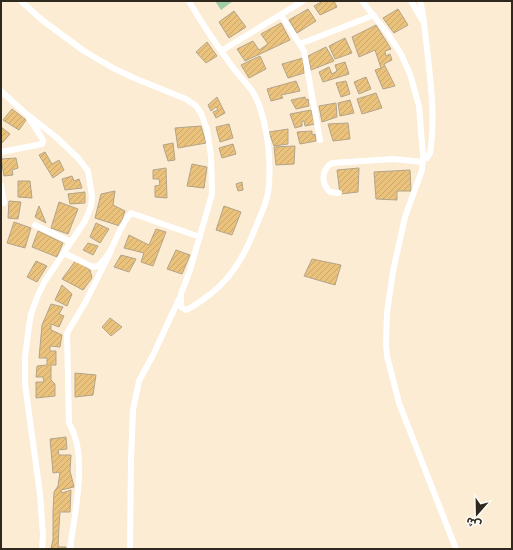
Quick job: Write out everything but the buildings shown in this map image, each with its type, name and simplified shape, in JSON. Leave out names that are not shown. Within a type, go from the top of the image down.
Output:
[{"type":"street","points":[[21,1],[42,20],[100,61],[134,78],[186,99],[198,109],[207,129],[212,156],[212,187],[209,207],[190,270],[180,297],[139,381],[133,410],[130,549]]},
{"type":"street","points":[[180,297],[181,307],[186,310],[215,291],[228,279],[250,242],[263,209],[268,193],[269,168],[267,137],[261,108],[249,85],[221,51],[188,1]]},
{"type":"street","points":[[221,51],[303,1]]},
{"type":"street","points":[[362,1],[396,46],[410,74],[419,106],[423,159],[421,175],[405,217],[393,271],[387,314],[387,356],[399,403],[456,549]]},
{"type":"street","points":[[411,1],[420,16],[424,27]]},
{"type":"street","points":[[339,193],[330,192],[324,185],[323,176],[327,166],[332,163],[393,159],[423,159],[427,158],[430,153],[432,115],[431,78],[424,17],[420,1]]},
{"type":"street","points":[[281,15],[304,51],[320,140]]},
{"type":"street","points":[[300,44],[374,15]]},
{"type":"street","points":[[1,91],[24,112],[56,136],[78,158],[88,171],[92,196],[91,206],[85,221],[45,281],[38,295],[30,319],[25,357],[25,384],[40,494],[42,549]]},
{"type":"street","points":[[1,152],[42,144],[42,138],[24,112]]},
{"type":"street","points":[[1,185],[4,203]]},
{"type":"street","points":[[70,549],[79,473],[78,449],[74,433],[69,423],[67,333],[85,303],[126,218],[131,213],[200,237]]},
{"type":"street","points":[[35,225],[71,242]]},
{"type":"street","points":[[64,253],[96,267],[111,251]]},
{"type":"green space","points":[[215,1],[233,1],[221,10]]}]
